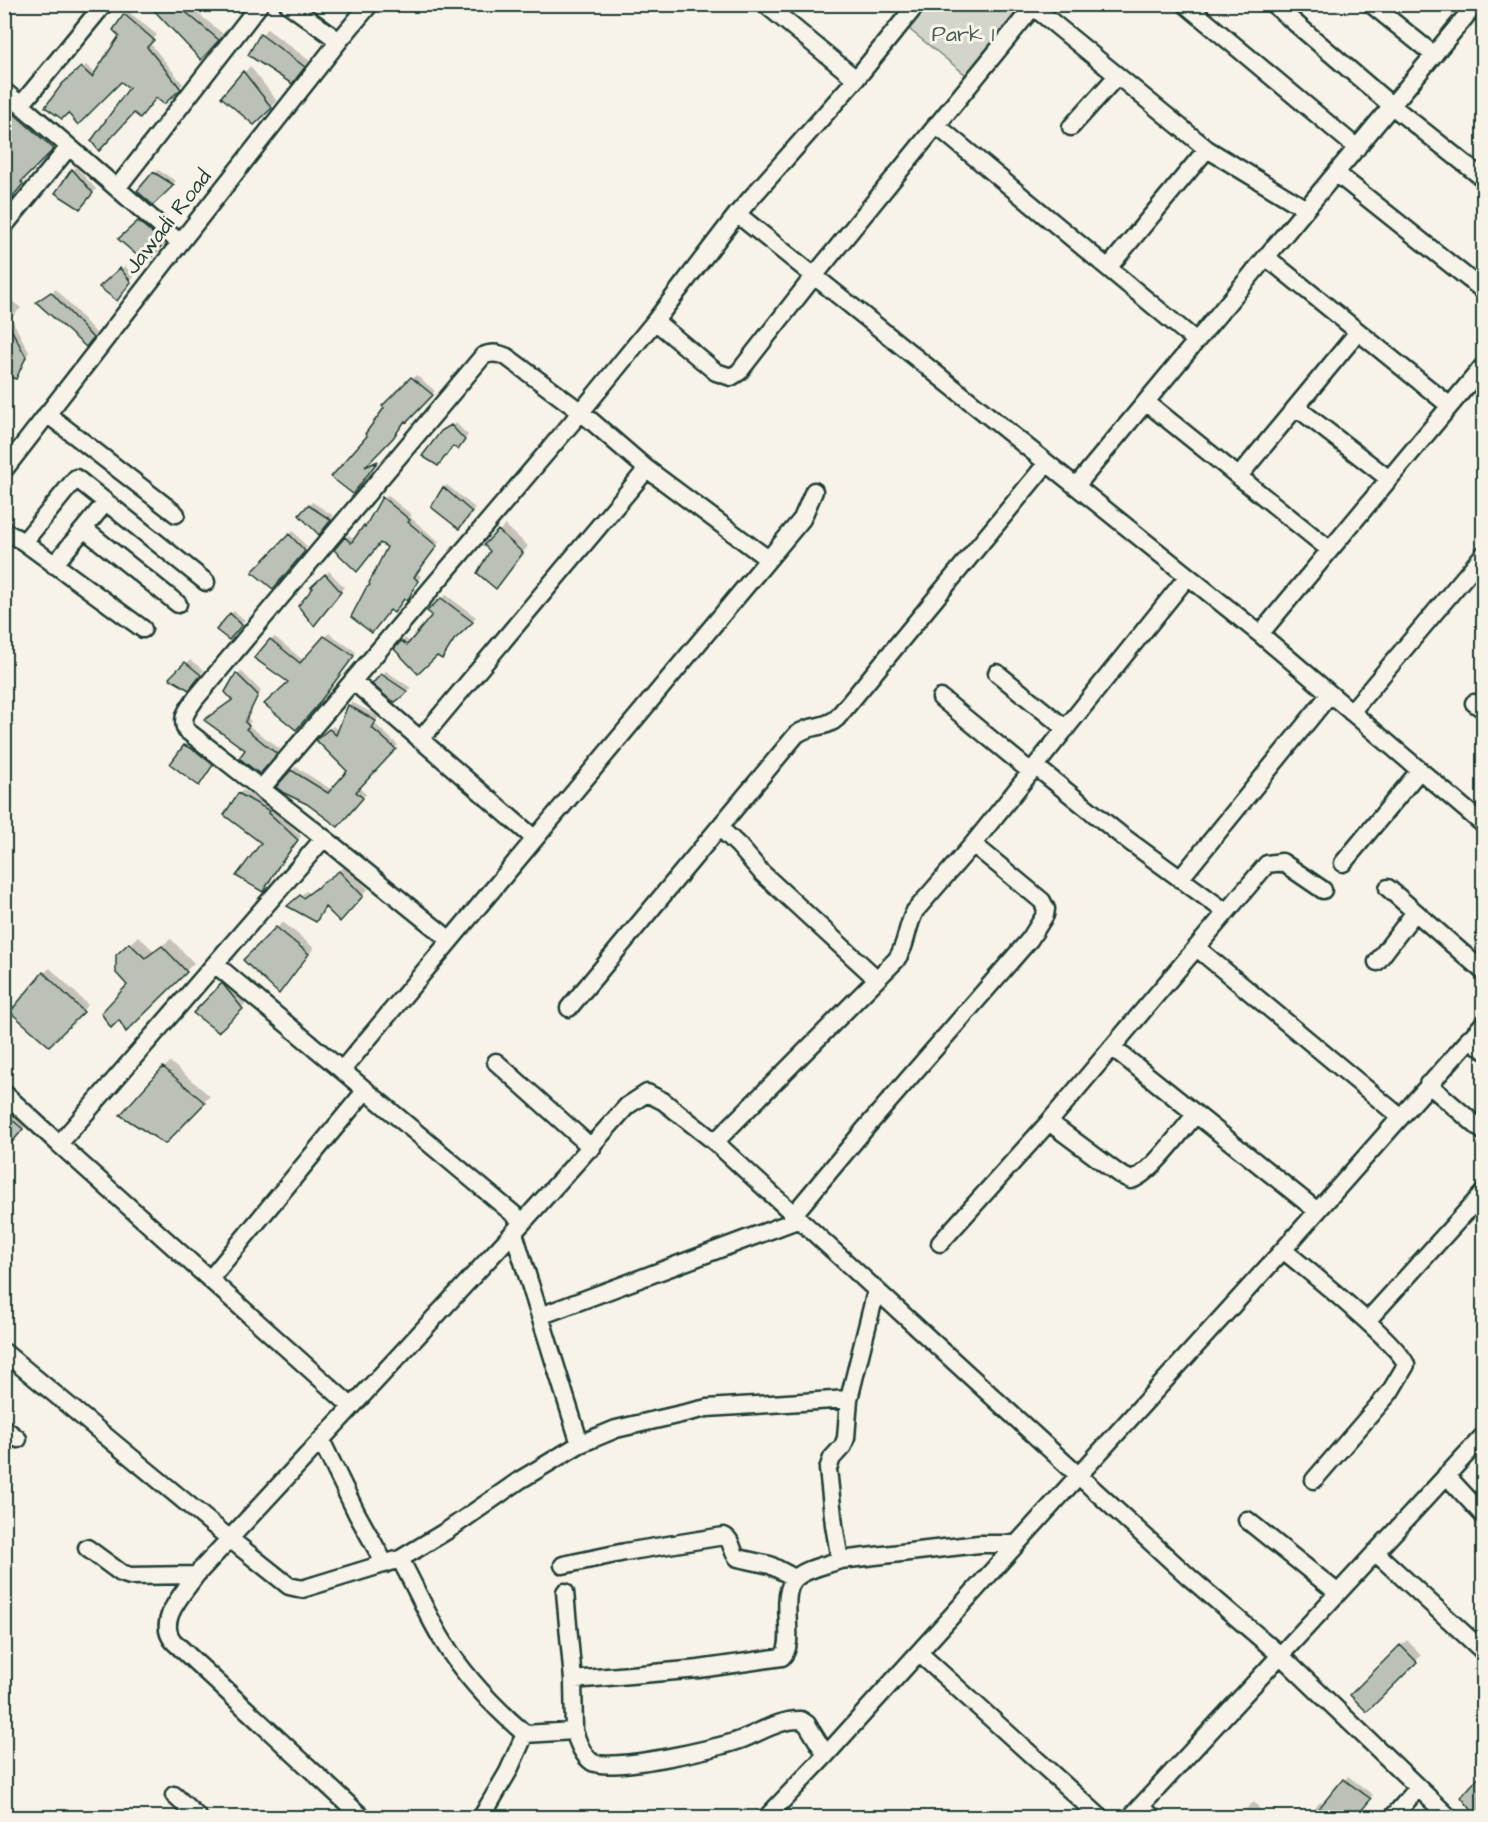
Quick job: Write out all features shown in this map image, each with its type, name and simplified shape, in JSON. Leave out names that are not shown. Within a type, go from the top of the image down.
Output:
[{"type":"street","points":[[117,188],[260,4]]},
{"type":"street","points":[[288,4],[339,42]]},
{"type":"street","name":"Jawadi Road","points":[[4,470],[370,4]]},
{"type":"street","points":[[765,4],[856,79]]},
{"type":"street","points":[[261,789],[580,412],[655,321],[737,214],[856,79],[917,4]]},
{"type":"street","points":[[1185,4],[1357,148]]},
{"type":"street","points":[[1274,4],[1392,106],[1484,179]]},
{"type":"street","points":[[1371,4],[1434,55]]},
{"type":"street","points":[[1076,486],[1476,4]]},
{"type":"street","points":[[655,321],[716,372],[732,377],[746,363],[1031,6],[1207,149],[1306,209]]},
{"type":"street","points":[[21,105],[98,7]]},
{"type":"street","points":[[1071,127],[1117,76]]},
{"type":"street","points":[[4,91],[180,243]]},
{"type":"street","points":[[936,125],[1196,341]]},
{"type":"street","points":[[4,226],[69,147]]},
{"type":"street","points":[[1108,268],[1207,149]]},
{"type":"street","points":[[1336,173],[1484,291]]},
{"type":"street","points":[[737,214],[1260,634],[1484,825]]},
{"type":"street","points":[[1266,257],[1449,406]]},
{"type":"street","points":[[1239,476],[1358,332]]},
{"type":"street","points":[[450,940],[186,730],[183,723],[187,710],[468,372],[483,356],[501,354],[580,412],[647,469],[768,559]]},
{"type":"street","points":[[1260,634],[1484,365]]},
{"type":"street","points":[[1146,402],[1330,550]]},
{"type":"street","points":[[1296,407],[1389,479]]},
{"type":"street","points":[[47,414],[176,514]]},
{"type":"street","points":[[569,1008],[796,735],[808,727],[827,725],[837,718],[1047,463]]},
{"type":"street","points":[[420,740],[647,469]]},
{"type":"street","points":[[24,542],[76,478],[206,582]]},
{"type":"street","points":[[342,1070],[802,519],[814,491]]},
{"type":"street","points":[[54,565],[106,502]]},
{"type":"street","points":[[84,529],[178,604]]},
{"type":"street","points":[[4,531],[24,542],[143,629]]},
{"type":"street","points":[[1352,712],[1484,554]]},
{"type":"street","points":[[715,1142],[899,956],[909,921],[915,911],[973,844],[1188,576]]},
{"type":"street","points":[[997,673],[1066,729]]},
{"type":"street","points":[[353,681],[535,838]]},
{"type":"street","points":[[1180,879],[1330,694]]},
{"type":"street","points":[[941,698],[1226,912]]},
{"type":"street","points":[[1343,863],[1420,770]]},
{"type":"street","points":[[720,828],[762,873],[877,979]]},
{"type":"street","points":[[59,1144],[324,838]]},
{"type":"street","points":[[540,1316],[797,1217],[864,1130],[1030,939],[1045,915],[1046,909],[1042,901],[973,844]]},
{"type":"street","points":[[940,1244],[1049,1122],[1267,864],[1282,862],[1323,890]]},
{"type":"street","points":[[1388,888],[1484,972]]},
{"type":"street","points":[[1377,962],[1414,912]]},
{"type":"street","points":[[1197,948],[1400,1116]]},
{"type":"street","points":[[215,964],[366,1090],[518,1227],[525,1274],[580,1444]]},
{"type":"street","points":[[766,1818],[919,1653],[1283,1250],[1316,1210],[1484,1023]]},
{"type":"street","points":[[1469,1038],[1484,1050]]},
{"type":"street","points":[[1112,1047],[1316,1210]]},
{"type":"street","points":[[496,1062],[591,1148]]},
{"type":"street","points":[[1428,1084],[1484,1132]]},
{"type":"street","points":[[210,1279],[366,1090]]},
{"type":"street","points":[[4,1093],[352,1407]]},
{"type":"street","points":[[363,1818],[169,1637],[167,1625],[172,1610],[196,1575],[591,1148],[627,1106],[647,1093],[663,1101],[715,1142],[1189,1577],[1280,1656],[1450,1818]]},
{"type":"street","points":[[1049,1122],[1119,1174],[1131,1180],[1139,1177],[1148,1169],[1196,1114]]},
{"type":"street","points":[[1367,1322],[1484,1192]]},
{"type":"street","points":[[1283,1250],[1367,1322],[1402,1356],[1406,1365],[1404,1372],[1390,1392],[1314,1480]]},
{"type":"street","points":[[840,1560],[827,1473],[832,1458],[843,1446],[846,1438],[849,1399],[876,1291]]},
{"type":"street","points":[[4,1352],[230,1539],[289,1586],[296,1588],[307,1588],[392,1562],[448,1530],[520,1480],[580,1444],[616,1429],[707,1408],[849,1399]]},
{"type":"street","points":[[4,1428],[18,1439]]},
{"type":"street","points":[[1153,1818],[1136,1812],[1484,1435]]},
{"type":"street","points":[[321,1440],[357,1514],[392,1562],[443,1641],[489,1700],[525,1734],[574,1731]]},
{"type":"street","points":[[1446,1475],[1484,1516]]},
{"type":"street","points":[[1247,1520],[1338,1593]]},
{"type":"street","points":[[563,1565],[625,1552],[724,1536],[730,1540],[738,1558],[770,1565],[795,1578]]},
{"type":"street","points":[[573,1680],[699,1669],[782,1657],[787,1650],[788,1594],[795,1578],[802,1574],[840,1560],[979,1544],[1017,1544]]},
{"type":"street","points":[[87,1548],[121,1574],[130,1576],[196,1575]]},
{"type":"street","points":[[1375,1552],[1484,1652]]},
{"type":"street","points":[[566,1592],[573,1680],[574,1731],[581,1750],[599,1766],[619,1765],[696,1752],[794,1720],[801,1720],[807,1724],[826,1755]]},
{"type":"street","points":[[919,1653],[1101,1818]]},
{"type":"street","points":[[481,1818],[508,1772],[525,1734]]},
{"type":"street","points":[[1392,1818],[1418,1788]]},
{"type":"street","points":[[174,1796],[200,1818]]},
{"type":"green space","name":"Park 1","points":[[923,5],[1005,5],[1018,15],[966,75],[905,26]]},
{"type":"building","points":[[148,4],[176,4],[219,40],[201,60]]},
{"type":"building","points":[[124,14],[154,40],[147,47],[181,89],[164,104],[156,98],[140,118],[134,113],[99,151],[91,141],[129,88],[121,82],[78,125],[68,113],[62,119],[45,107],[62,84],[81,67],[92,77],[119,36],[113,30]]},
{"type":"building","points":[[260,34],[305,67],[292,84],[248,55]]},
{"type":"building","points":[[243,71],[272,108],[254,125],[221,97]]},
{"type":"building","points":[[4,105],[54,149],[21,182],[23,184],[4,207]]},
{"type":"building","points":[[72,169],[93,193],[80,209],[55,193]]},
{"type":"building","points":[[153,172],[174,185],[153,205],[137,191]]},
{"type":"building","points":[[138,221],[164,243],[146,263],[118,239]]},
{"type":"building","points":[[120,268],[131,282],[117,301],[99,287]]},
{"type":"building","points":[[51,292],[93,338],[86,347],[36,302]]},
{"type":"building","points":[[4,316],[26,357],[16,379],[4,375]]},
{"type":"building","points":[[411,377],[433,395],[407,422],[405,421],[393,438],[365,467],[378,461],[353,494],[331,477],[367,436],[365,434],[384,408],[382,406]]},
{"type":"building","points":[[451,425],[465,440],[458,450],[453,446],[438,466],[422,456],[441,431]]},
{"type":"building","points":[[443,487],[472,512],[459,529],[431,507]]},
{"type":"building","points":[[382,497],[437,546],[414,577],[418,581],[407,601],[404,599],[394,613],[390,610],[372,633],[351,617],[366,588],[370,585],[387,547],[380,543],[357,572],[334,550],[345,537],[351,543],[364,525],[365,527]]},
{"type":"building","points":[[308,505],[331,520],[319,535],[299,515]]},
{"type":"building","points":[[498,530],[523,553],[496,589],[477,573],[490,551],[484,545]]},
{"type":"building","points":[[289,534],[305,551],[273,589],[252,572]]},
{"type":"building","points":[[325,574],[341,592],[314,626],[298,606],[313,588],[311,587]]},
{"type":"building","points":[[441,598],[473,622],[454,640],[442,659],[437,656],[418,674],[394,649],[401,641],[407,645],[432,615],[427,611]]},
{"type":"building","points":[[230,613],[242,625],[229,640],[216,630]]},
{"type":"building","points":[[324,636],[354,656],[296,730],[264,704],[288,682],[254,658],[270,639],[300,663]]},
{"type":"building","points":[[185,662],[201,675],[189,690],[169,678]]},
{"type":"building","points":[[236,673],[258,695],[245,722],[249,726],[246,729],[277,754],[260,774],[239,758],[245,750],[204,720],[232,700],[225,692]]},
{"type":"building","points":[[381,674],[408,692],[395,702],[389,699],[372,684]]},
{"type":"building","points":[[348,705],[376,721],[372,728],[396,749],[356,792],[363,798],[338,827],[307,804],[276,787],[291,770],[328,793],[347,771],[316,740],[329,729],[336,735]]},
{"type":"building","points":[[184,745],[196,751],[213,765],[199,786],[170,764]]},
{"type":"building","points":[[238,793],[270,811],[269,813],[298,840],[263,892],[236,876],[261,843],[224,815]]},
{"type":"building","points":[[339,871],[363,896],[340,922],[325,907],[316,922],[287,906],[300,895],[303,898]]},
{"type":"building","points":[[276,927],[309,954],[279,994],[243,960]]},
{"type":"building","points":[[129,943],[145,958],[162,946],[187,972],[126,1032],[119,1020],[111,1028],[101,1013],[127,985],[116,973],[116,955]]},
{"type":"building","points":[[43,972],[84,1012],[49,1046],[10,1012]]},
{"type":"building","points":[[222,983],[243,1009],[218,1032],[193,1013]]},
{"type":"building","points":[[163,1067],[205,1103],[165,1144],[120,1115]]},
{"type":"building","points":[[4,1113],[23,1129],[4,1152]]},
{"type":"building","points":[[1400,1645],[1417,1662],[1367,1712],[1350,1695]]},
{"type":"building","points":[[1484,1771],[1484,1818],[1478,1818],[1461,1797]]},
{"type":"building","points":[[1343,1779],[1371,1799],[1355,1818],[1311,1818]]}]
